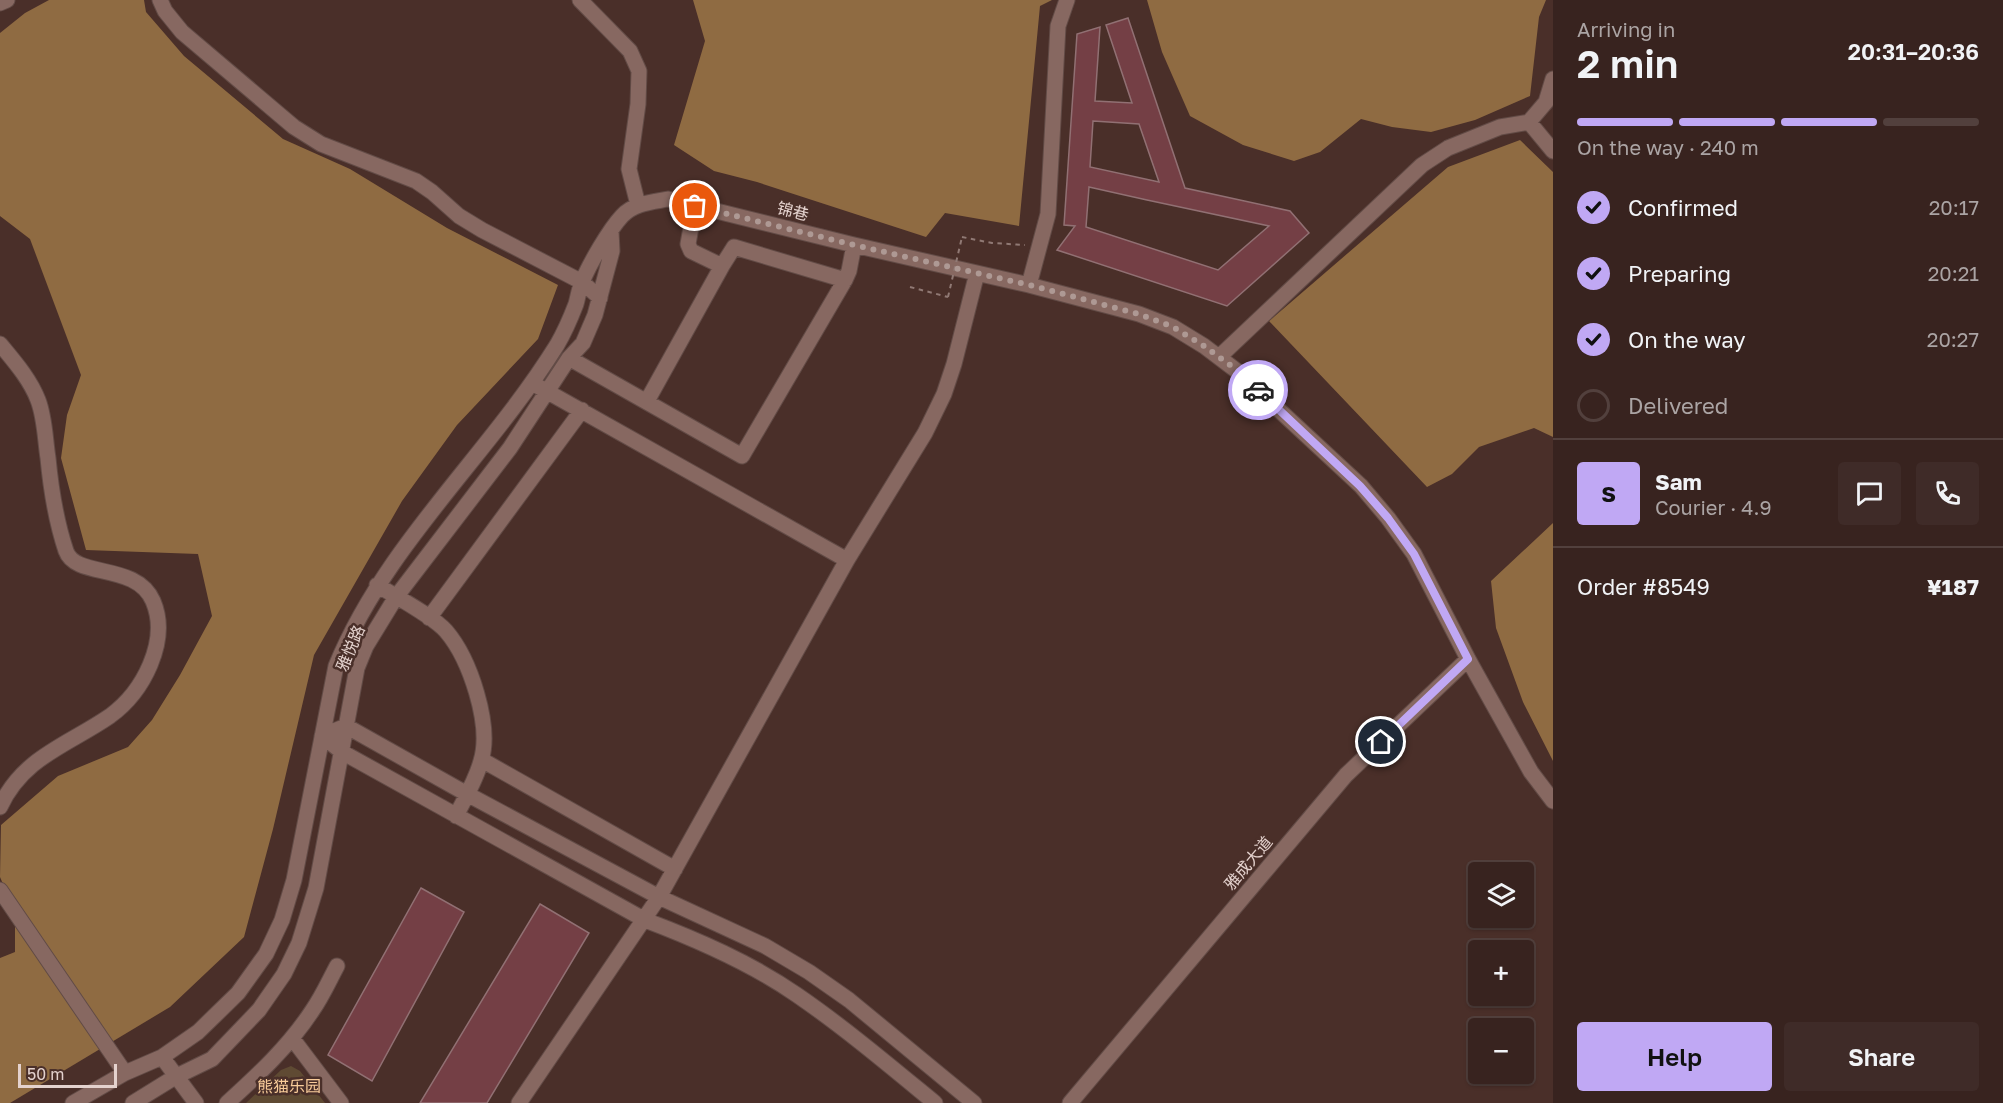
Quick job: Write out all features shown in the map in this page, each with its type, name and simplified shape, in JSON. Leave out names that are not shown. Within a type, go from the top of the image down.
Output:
[{"type":"street","points":[[0,3],[7,0]]},
{"type":"street","points":[[160,0],[165,11],[182,32],[294,127],[321,144],[416,181],[459,216],[582,282],[600,298]]},
{"type":"street","points":[[580,0],[630,51],[639,70],[638,104],[629,169],[638,205]]},
{"type":"street","points":[[1029,285],[1048,214],[1058,26],[1067,0]]},
{"type":"street","points":[[1220,357],[1422,165],[1448,148],[1500,127],[1529,122],[1546,102],[1553,79]]},
{"type":"street","points":[[1529,122],[1553,151]]},
{"type":"street","name":"锦巷","points":[[162,1057],[198,1032],[230,1001],[266,954],[282,920],[294,880],[336,666],[352,629],[377,585],[531,384],[558,343],[576,305],[582,282],[622,215],[638,205],[668,199],[1029,285],[1147,318],[1173,327],[1220,357],[1237,370],[1360,486],[1388,518],[1414,554],[1468,659],[1531,772],[1553,801]]},
{"type":"street","points":[[695,206],[688,244],[691,251],[722,266]]},
{"type":"street","name":"雅悦路","points":[[133,1103],[212,1059],[259,1010],[284,974],[299,943],[316,888],[357,668],[366,646],[396,597],[510,448],[569,358],[584,343],[600,298],[612,251],[611,231]]},
{"type":"street","points":[[569,358],[742,456],[849,271],[854,245]]},
{"type":"street","points":[[647,401],[734,247],[844,280]]},
{"type":"street","points":[[519,1103],[659,897],[848,560],[925,433],[944,394],[954,364],[977,273]]},
{"type":"street","points":[[0,344],[28,379],[38,400],[43,418],[51,492],[58,525],[68,555],[85,567],[122,574],[134,580],[152,599],[158,622],[157,645],[150,669],[131,694],[111,715],[41,757],[18,778],[0,807]]},
{"type":"street","points":[[531,384],[548,390],[848,560]]},
{"type":"street","points":[[429,618],[582,410]]},
{"type":"street","points":[[377,585],[445,630],[468,670],[478,698],[483,727],[482,760],[456,816]]},
{"type":"street","name":"雅成大道","points":[[1070,1103],[1346,774],[1468,659]]},
{"type":"street","points":[[935,1103],[796,994],[750,966],[698,940],[645,920],[342,752],[322,736],[346,726],[659,897],[765,946],[809,972],[894,1036],[974,1103]]},
{"type":"street","points":[[482,760],[675,869]]},
{"type":"street","points":[[0,890],[125,1073]]},
{"type":"street","points":[[227,1103],[254,1079],[292,1038],[314,1009],[337,966]]},
{"type":"street","points":[[292,1038],[341,1103]]},
{"type":"street","points":[[73,1103],[125,1073],[162,1057],[196,1103]]},
{"type":"path","points":[[910,287],[948,297],[963,237],[992,243],[1040,245]]},
{"type":"green space","name":"熊猫乐园","points":[[291,1066],[300,1071],[325,1103],[246,1103],[281,1070]]},
{"type":"shaded area","points":[[49,0],[144,0],[146,12],[184,56],[283,139],[350,169],[447,228],[558,285],[538,339],[457,425],[402,501],[314,655],[273,829],[244,937],[170,1007],[10,1103],[0,1103],[0,958],[15,952],[15,912],[0,877],[1,825],[58,776],[128,747],[152,720],[212,616],[198,554],[86,550],[61,458],[67,415],[81,375],[30,239],[0,216],[0,33],[25,13]]},
{"type":"shaded area","points":[[693,0],[1052,0],[1040,6],[1019,226],[945,213],[926,237],[757,182],[714,171],[674,145],[705,41]]},
{"type":"shaded area","points":[[1147,0],[1546,0],[1539,17],[1530,96],[1475,120],[1431,132],[1392,127],[1361,119],[1320,152],[1294,161],[1243,145],[1190,116],[1162,52]]},
{"type":"shaded area","points":[[1520,140],[1553,172],[1553,437],[1534,428],[1479,447],[1452,474],[1427,487],[1269,321],[1448,167]]},
{"type":"shaded area","points":[[1553,523],[1553,761],[1523,702],[1496,628],[1491,581]]},
{"type":"building","points":[[1128,18],[1185,188],[1290,211],[1309,233],[1227,306],[1057,250],[1075,226],[1064,225],[1077,34],[1100,27],[1095,101],[1132,103],[1106,25]],"holes":[[[1093,121],[1139,124],[1159,182],[1090,167]],[[1089,187],[1147,200],[1269,226],[1218,270],[1086,227]]]},
{"type":"building","points":[[421,888],[464,912],[372,1081],[328,1055]]},
{"type":"building","points":[[540,904],[589,933],[487,1103],[420,1103]]},
{"type":"way so far","points":[[695,206],[1029,285],[1139,314],[1173,327],[1204,346],[1237,370],[1258,390]]},
{"type":"route","points":[[1258,390],[1360,486],[1388,518],[1414,554],[1468,659],[1381,742]]}]
